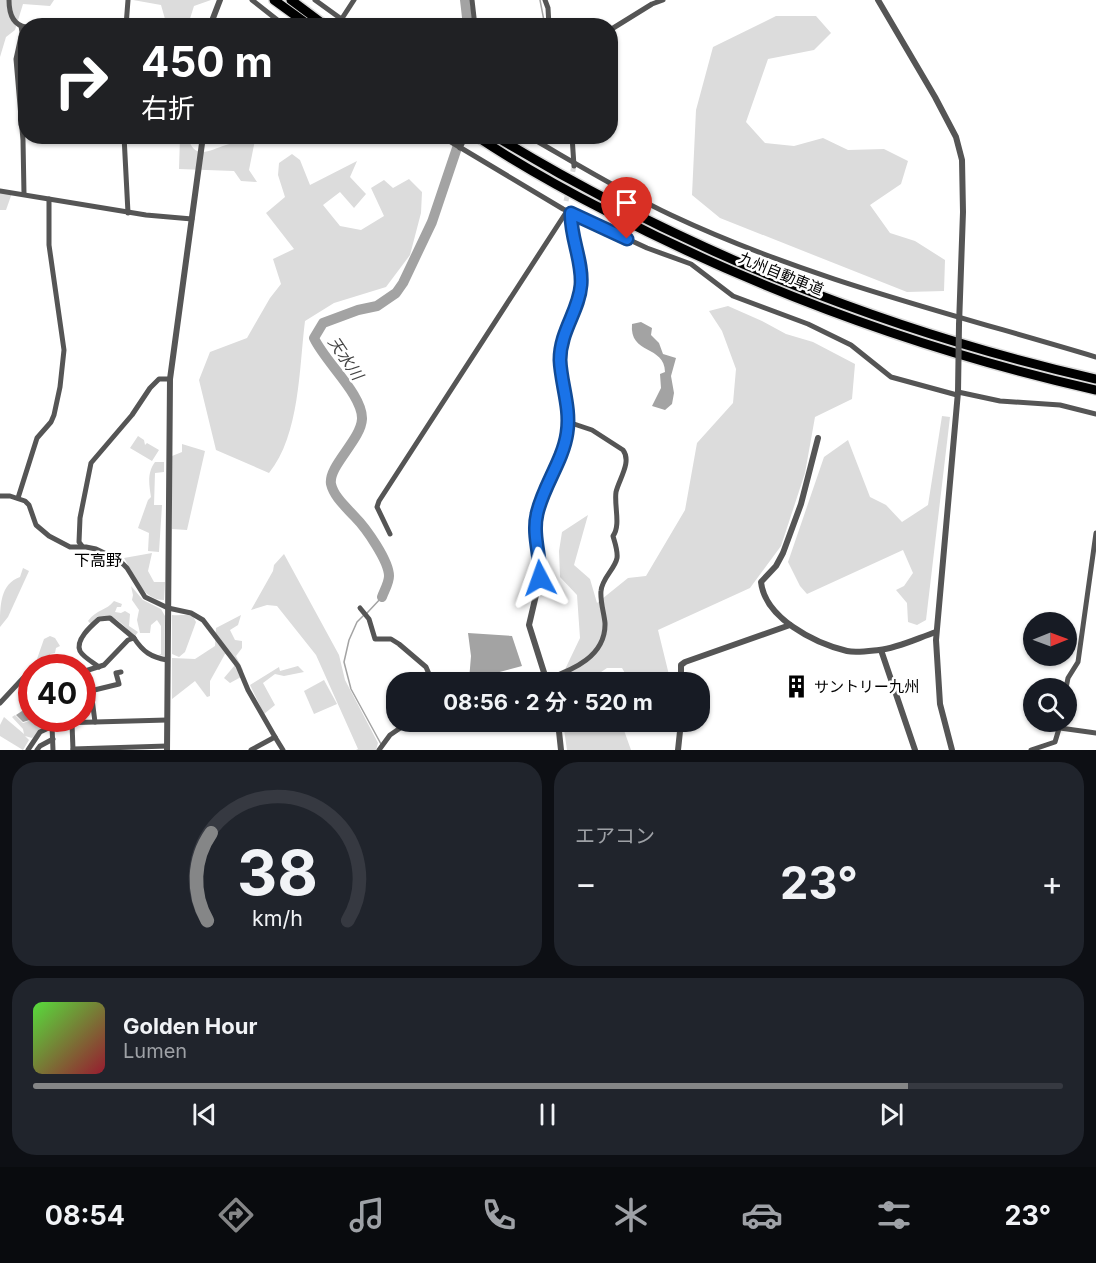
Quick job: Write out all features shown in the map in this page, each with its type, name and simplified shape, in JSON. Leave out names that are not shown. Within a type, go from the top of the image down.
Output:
[{"type":"highway","points":[[274,0],[299,18]]},
{"type":"highway","points":[[291,0],[315,18]]},
{"type":"highway","name":"九州自動車道","points":[[488,144],[514,162],[638,228],[764,284],[830,310],[967,356],[1047,379],[1096,390]]},
{"type":"highway","name":"九州自動車道","points":[[509,144],[579,185],[643,218],[814,293],[982,350],[1096,379]]},
{"type":"street","points":[[9,0],[9,11],[14,21],[18,23]]},
{"type":"street","points":[[127,18],[128,0]]},
{"type":"street","points":[[213,18],[220,0]]},
{"type":"street","points":[[252,0],[275,18]]},
{"type":"street","points":[[315,0],[336,18]]},
{"type":"street","points":[[342,18],[354,0]]},
{"type":"street","points":[[472,0],[474,18]]},
{"type":"street","points":[[545,0],[549,18]]},
{"type":"street","points":[[618,25],[652,4],[663,0]]},
{"type":"street","points":[[878,0],[935,97],[956,137],[962,160],[963,201],[957,393],[951,488],[936,632],[940,704],[952,750]]},
{"type":"street","points":[[18,50],[16,59],[18,82]]},
{"type":"street","points":[[23,144],[24,194]]},
{"type":"street","points":[[124,144],[128,213]]},
{"type":"street","points":[[72,732],[73,749],[167,748],[170,379],[202,144]]},
{"type":"street","points":[[453,144],[567,211],[647,248],[691,264],[733,296],[808,324],[851,345],[891,377],[1000,401],[1060,405],[1096,414]]},
{"type":"street","points":[[459,148],[461,144]]},
{"type":"street","points":[[542,144],[671,215],[824,276],[959,322],[1096,357]]},
{"type":"street","points":[[573,144],[574,163]]},
{"type":"street","points":[[0,191],[128,213],[192,219]]},
{"type":"street","points":[[18,498],[37,438],[54,415],[63,365],[63,334],[49,245],[50,199]]},
{"type":"street","points":[[544,672],[529,625],[540,578],[536,523],[539,506],[566,440],[568,422],[560,362],[562,338],[581,287],[579,261],[566,201]]},
{"type":"street","points":[[390,534],[377,507],[379,501],[567,211]]},
{"type":"street","points":[[82,546],[79,542],[80,518],[92,463],[132,415],[150,388],[159,379],[170,379]]},
{"type":"street","points":[[568,422],[592,430],[626,454],[626,463],[617,490],[615,506],[617,529],[613,536],[617,552],[616,561],[608,572],[600,592],[605,636],[584,664],[568,672]]},
{"type":"street","points":[[818,438],[801,504],[783,554],[776,566],[761,582],[762,593],[790,625],[818,641],[849,652],[881,650],[936,632]]},
{"type":"street","points":[[0,496],[18,498],[29,504],[32,519],[40,531],[70,547],[82,546],[96,549],[119,560],[127,568],[145,597],[168,608],[191,613],[203,620],[238,666],[248,690],[283,750]]},
{"type":"street","points":[[1068,678],[1078,662],[1096,533]]},
{"type":"street","points":[[1087,596],[1096,598]]},
{"type":"street","points":[[360,608],[369,619],[375,639],[391,639],[426,667],[428,672]]},
{"type":"street","points":[[99,667],[83,655],[80,646],[83,636],[99,619],[110,618],[134,638],[144,652],[167,660]]},
{"type":"street","points":[[681,672],[681,664],[685,662],[790,625]]},
{"type":"street","points":[[96,668],[104,665],[128,640],[134,638]]},
{"type":"street","points":[[881,650],[915,750]]},
{"type":"street","points":[[96,690],[119,684],[116,673],[121,672]]},
{"type":"street","points":[[0,703],[18,684]]},
{"type":"street","points":[[96,722],[166,720]]},
{"type":"street","points":[[1077,729],[1096,733]]},
{"type":"street","points":[[28,750],[40,732]]},
{"type":"street","points":[[52,732],[53,750]]},
{"type":"street","points":[[378,750],[394,732]]},
{"type":"street","points":[[559,732],[561,750]]},
{"type":"street","points":[[678,750],[680,732]]},
{"type":"street","points":[[1031,750],[1055,742],[1059,732]]},
{"type":"street","points":[[251,750],[275,737]]},
{"type":"street","points":[[38,750],[40,746],[52,740]]},
{"type":"shaded area","points":[[0,0],[54,0],[50,6],[23,4],[15,30],[6,37],[0,57]]},
{"type":"shaded area","points":[[133,0],[211,0],[194,6],[190,18],[165,18],[161,5]]},
{"type":"shaded area","points":[[776,16],[816,16],[831,33],[814,50],[768,59],[746,122],[765,143],[794,146],[823,138],[848,150],[884,149],[908,161],[901,184],[870,205],[890,233],[915,241],[945,260],[944,291],[907,292],[720,218],[692,195],[696,110],[713,47]]},
{"type":"shaded area","points":[[180,144],[191,144],[194,149],[203,152],[229,144],[254,144],[249,170],[257,182],[241,181],[234,171],[179,169]]},
{"type":"shaded area","points":[[292,154],[300,160],[310,185],[357,161],[350,177],[366,194],[354,208],[340,192],[323,205],[340,226],[361,230],[384,216],[371,188],[384,180],[393,188],[409,179],[422,192],[421,213],[410,255],[386,287],[334,303],[305,321],[292,421],[287,440],[269,473],[216,450],[199,380],[210,352],[247,338],[270,298],[281,284],[273,259],[294,249],[266,213],[285,197],[278,175],[279,163]]},
{"type":"shaded area","points":[[0,189],[12,193],[6,210],[0,210]]},
{"type":"shaded area","points":[[728,306],[786,334],[813,342],[855,364],[852,399],[815,417],[805,473],[781,546],[750,588],[658,630],[668,672],[624,672],[622,668],[607,668],[601,672],[564,672],[580,638],[577,595],[560,577],[559,551],[562,532],[588,515],[574,565],[590,579],[597,603],[628,578],[646,576],[685,510],[697,443],[733,403],[736,369],[722,331],[709,311]]},
{"type":"shaded area","points":[[641,322],[652,328],[651,335],[659,343],[663,354],[676,358],[671,376],[674,393],[672,404],[665,410],[652,406],[661,388],[660,374],[665,372],[659,357],[636,341],[632,324]]},
{"type":"shaded area","points":[[942,416],[950,417],[926,620],[917,625],[908,622],[907,603],[896,590],[904,586],[913,573],[903,550],[807,594],[800,586],[788,562],[824,457],[848,440],[870,497],[886,505],[902,522],[928,505]]},
{"type":"shaded area","points":[[138,436],[144,440],[145,445],[147,443],[159,450],[152,461],[130,448]]},
{"type":"shaded area","points":[[182,444],[205,451],[187,530],[172,529],[172,456],[182,452]]},
{"type":"shaded area","points":[[155,462],[164,462],[164,472],[155,473],[154,505],[162,505],[159,552],[148,551],[149,533],[138,528],[151,497],[150,474]]},
{"type":"shaded area","points":[[152,553],[148,571],[154,582],[165,582],[164,600],[156,599],[144,591],[124,558]]},
{"type":"shaded area","points":[[284,554],[339,655],[345,680],[378,743],[376,750],[356,750],[358,749],[316,655],[277,606],[267,605],[251,610],[273,571],[274,565]]},
{"type":"shaded area","points":[[23,568],[29,571],[8,617],[0,627],[2,597],[8,585],[20,577]]},
{"type":"shaded area","points":[[131,586],[143,600],[161,609],[165,616],[164,656],[159,655],[161,654],[161,626],[157,620],[151,625],[150,633],[140,633],[137,620],[139,610],[132,600]]},
{"type":"shaded area","points":[[114,601],[122,604],[115,612],[125,611],[130,614],[129,626],[138,632],[135,636],[111,617],[98,616],[91,624],[88,621]]},
{"type":"shaded area","points":[[172,615],[193,616],[196,622],[185,652],[179,657],[172,654]]},
{"type":"shaded area","points":[[241,615],[238,625],[230,630],[235,640],[242,641],[242,648],[236,656],[243,670],[241,677],[230,683],[224,678],[235,665],[231,655],[225,654],[210,681],[210,696],[207,697],[195,681],[172,699],[172,658],[195,659],[215,646],[216,628]]},
{"type":"shaded area","points":[[468,633],[512,636],[522,666],[499,672],[470,672],[471,656]]},
{"type":"shaded area","points":[[50,636],[55,638],[60,646],[56,648],[55,653],[39,654],[44,639]]},
{"type":"shaded area","points":[[298,666],[304,672],[284,676],[275,674],[263,683],[275,705],[264,714],[250,685],[279,667],[280,671]]},
{"type":"shaded area","points":[[324,680],[337,704],[314,714],[304,691]]},
{"type":"shaded area","points":[[15,715],[18,718],[18,724],[12,717]]},
{"type":"shaded area","points":[[4,717],[18,729],[18,732],[24,734],[24,732],[39,732],[32,738],[25,736],[29,740],[23,750],[0,736],[0,725]]},
{"type":"shaded area","points":[[564,732],[625,732],[631,750],[567,750]]},
{"type":"waterway","name":"天水川","points":[[465,0],[467,18]]},
{"type":"waterway","points":[[540,0],[543,18]]},
{"type":"waterway","name":"天水川","points":[[382,597],[389,579],[385,562],[371,537],[338,498],[331,484],[334,469],[360,427],[361,410],[350,389],[314,338],[323,323],[358,310],[377,306],[396,293],[432,222],[458,144]]},
{"type":"waterway","points":[[367,613],[382,597]]},
{"type":"waterway","points":[[363,616],[357,622],[349,640],[344,662],[351,689],[381,744]]},
{"type":"tunnel","points":[[566,201],[574,166]]},
{"type":"place","name":"サントリー九州","points":[[796,687]]},
{"type":"district","name":"下高野","points":[[98,560]]},
{"type":"route","points":[[540,578],[540,561],[536,542],[537,514],[568,431],[560,362],[561,349],[562,338],[581,287],[571,213],[627,239]]}]
